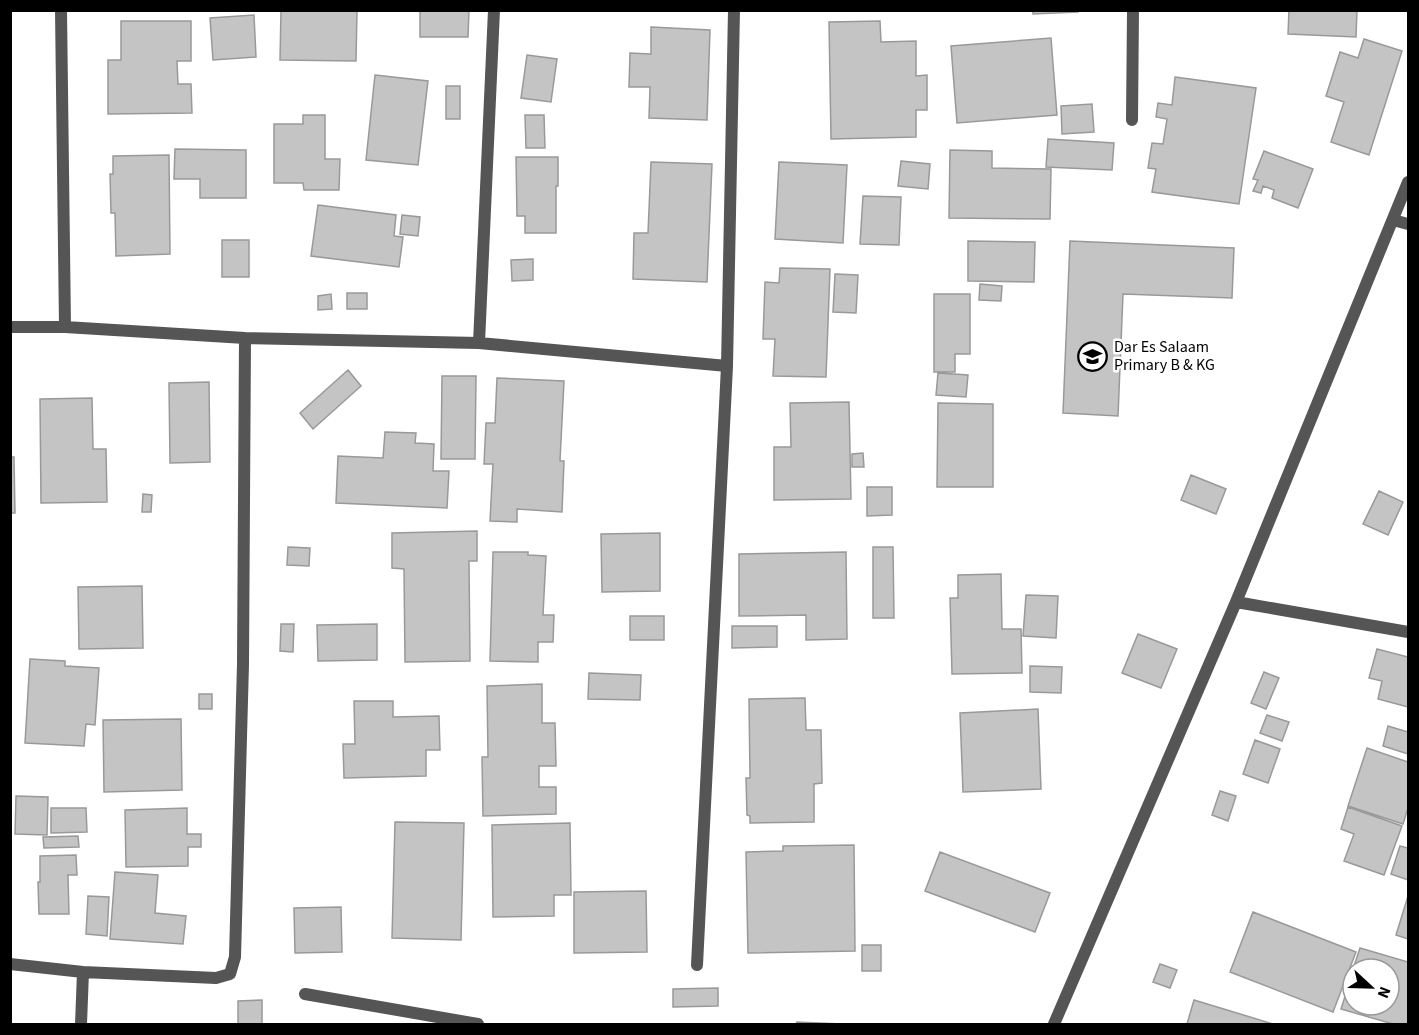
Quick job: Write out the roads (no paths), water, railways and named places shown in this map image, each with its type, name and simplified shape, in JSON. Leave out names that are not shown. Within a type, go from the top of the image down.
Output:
[{"type":"street","points":[[61,10],[65,327]]},
{"type":"street","points":[[479,343],[494,10]]},
{"type":"street","points":[[697,965],[727,366],[734,10]]},
{"type":"street","points":[[1132,120],[1133,10]]},
{"type":"street","points":[[1054,1024],[1236,602],[1408,182]]},
{"type":"street","points":[[1393,220],[1408,224]]},
{"type":"street","points":[[10,327],[65,327],[245,338],[479,343],[727,366]]},
{"type":"street","points":[[10,964],[83,972],[216,978],[230,974],[235,957],[243,664],[245,338]]},
{"type":"street","points":[[1236,602],[1408,632]]},
{"type":"street","points":[[81,1024],[83,972]]},
{"type":"street","points":[[306,994],[478,1024]]},
{"type":"place","name":"Dar Es Salaam Primary B & KG","points":[[1093,356]]}]
